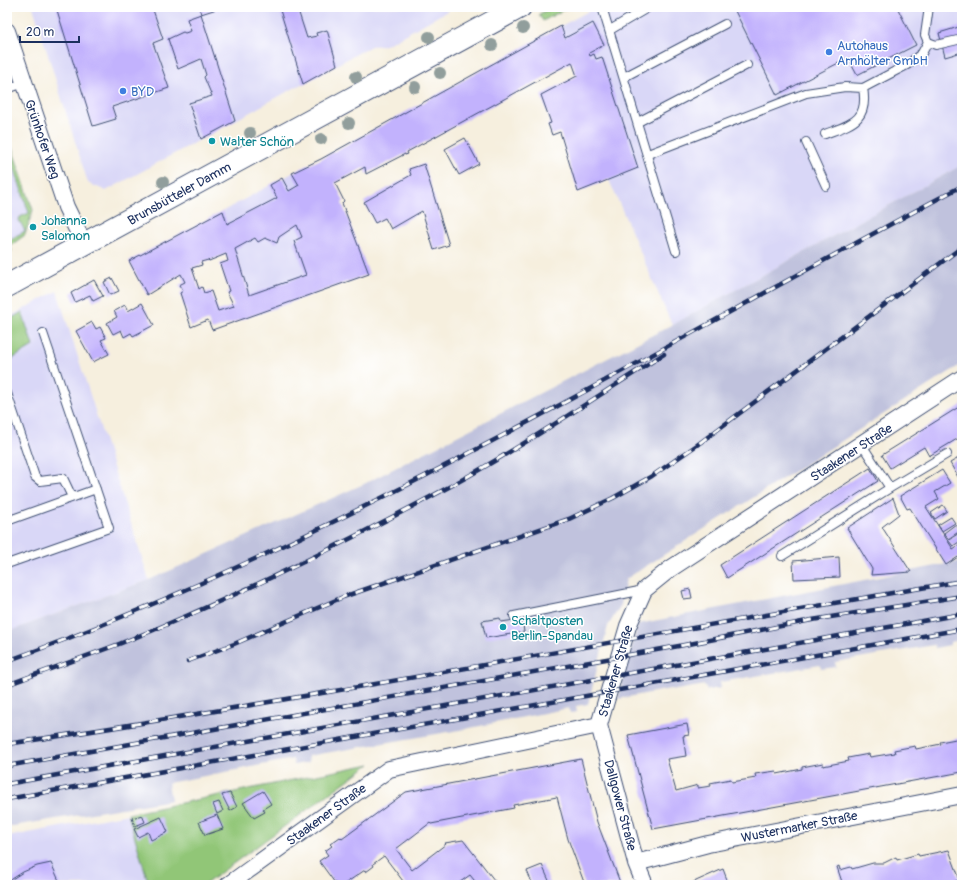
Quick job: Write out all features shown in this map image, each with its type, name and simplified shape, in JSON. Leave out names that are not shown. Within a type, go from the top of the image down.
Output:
[{"type":"main road","name":"Brunsbütteler Damm","points":[[7,286],[520,7]]},
{"type":"street","name":"Grünhofer Weg","points":[[7,31],[66,207],[84,244]]},
{"type":"street","name":"Staakener Straße","points":[[228,885],[389,769],[599,725],[628,626],[644,590],[670,569],[862,445],[962,378]]},
{"type":"street","name":"Dallgower Straße","points":[[599,725],[636,863],[645,885]]},
{"type":"street","name":"Wustermarker Straße","points":[[636,863],[708,844],[962,795]]},
{"type":"lane","points":[[602,7],[648,154],[676,251]]},
{"type":"lane","points":[[610,30],[649,7]]},
{"type":"lane","points":[[928,42],[925,35],[929,9]]},
{"type":"lane","points":[[624,77],[725,24]]},
{"type":"lane","points":[[928,42],[936,44],[962,39]]},
{"type":"lane","points":[[648,154],[806,93],[845,87],[863,88],[908,65],[922,53],[928,42]]},
{"type":"lane","points":[[638,122],[747,65]]},
{"type":"lane","points":[[7,89],[24,83]]},
{"type":"lane","points":[[826,134],[855,122],[862,112],[865,101],[863,88]]},
{"type":"lane","points":[[806,142],[826,186]]},
{"type":"lane","points":[[7,564],[109,528],[43,333]]},
{"type":"lane","points":[[7,393],[35,477],[40,481],[63,478],[72,497]]},
{"type":"lane","points":[[862,445],[890,488]]},
{"type":"lane","points":[[782,556],[890,488],[948,454]]},
{"type":"lane","points":[[7,521],[96,489]]},
{"type":"lane","points":[[514,616],[644,590]]},
{"type":"shaded area","points":[[33,7],[448,7],[449,10],[386,45],[371,46],[106,191],[88,183]]},
{"type":"shaded area","points":[[596,7],[962,7],[962,165],[672,325],[609,180],[561,26]]},
{"type":"shaded area","points":[[7,133],[33,210],[25,235],[10,246],[12,251],[7,253]]},
{"type":"shaded area","points":[[309,164],[353,280],[256,315],[223,211]]},
{"type":"shaded area","points":[[962,165],[962,364],[626,579],[621,605],[608,626],[588,704],[576,706],[577,712],[570,713],[569,708],[460,730],[308,756],[309,762],[294,765],[293,759],[168,783],[171,800],[7,827],[7,632],[149,580],[366,483],[672,325]]},
{"type":"shaded area","points":[[57,291],[149,580],[7,632],[7,318]]},
{"type":"shaded area","points":[[962,561],[962,640],[950,642],[950,645],[935,648],[934,645],[835,662],[836,667],[821,669],[820,665],[720,682],[721,688],[707,690],[705,685],[676,690],[670,689],[618,699],[638,624]]},
{"type":"shaded area","points":[[128,814],[149,885],[7,885],[7,837]]},
{"type":"green space","points":[[553,7],[569,7],[543,21],[539,14]]},
{"type":"green space","points":[[7,133],[33,210],[25,235],[10,246],[12,251],[7,253],[7,241],[25,231],[19,220],[20,217],[29,213],[7,146]]},
{"type":"green space","points":[[22,312],[33,346],[7,362],[7,321]]},
{"type":"green space","points":[[370,764],[204,885],[149,885],[128,814]]},
{"type":"building","points":[[56,7],[152,7],[163,39],[153,43],[169,88],[112,107],[116,119],[93,126]]},
{"type":"building","points":[[199,7],[223,7],[201,14]]},
{"type":"building","points":[[279,7],[297,7],[307,38],[317,36],[316,33],[327,30],[337,65],[303,84]]},
{"type":"building","name":"Autohaus Arnhölter GmbH","points":[[733,7],[897,7],[916,45],[857,75],[848,58],[777,95]]},
{"type":"building","points":[[201,14],[235,121],[201,139],[189,103],[212,96],[204,77],[206,75],[201,59],[178,69],[168,39],[183,32],[185,33],[191,31],[187,19]]},
{"type":"building","points":[[593,23],[604,45],[589,53],[590,56],[594,54],[596,59],[602,57],[638,168],[578,192],[560,132],[552,135],[548,124],[551,123],[541,95],[577,76],[572,62],[407,152],[408,154],[405,154],[366,174],[365,167],[335,183],[344,201],[342,203],[369,274],[212,330],[208,320],[191,327],[180,293],[183,291],[179,285],[185,282],[181,274],[147,295],[129,261],[223,211],[227,224],[277,198],[270,185],[282,178],[289,191],[299,185],[292,173],[321,159],[561,26],[565,38]],"holes":[[[297,225],[302,237],[294,241],[306,275],[249,295],[235,249],[255,238],[258,242],[265,238],[277,243],[279,237]],[[226,254],[228,261],[220,264],[229,291],[227,292],[234,306],[218,311],[211,291],[204,293],[202,287],[199,289],[192,268],[202,265],[201,262],[209,261]]]},
{"type":"building","points":[[962,26],[962,52],[945,57],[939,33]]},
{"type":"building","points":[[465,138],[479,164],[459,175],[445,149]]},
{"type":"building","points":[[424,164],[449,245],[434,250],[422,211],[391,229],[385,218],[375,223],[364,202],[411,175],[409,169]]},
{"type":"building","points":[[112,278],[119,291],[110,295],[104,282]]},
{"type":"building","points":[[94,280],[103,296],[93,301],[90,295],[75,302],[71,293]]},
{"type":"building","points":[[142,303],[154,325],[133,336],[131,333],[124,337],[121,330],[113,334],[107,323],[117,317],[114,311],[125,305],[128,311]]},
{"type":"building","points":[[92,322],[96,329],[100,327],[106,338],[101,340],[109,354],[93,362],[76,331]]},
{"type":"building","points":[[962,405],[962,436],[929,456],[924,447],[890,468],[882,455]]},
{"type":"building","points":[[962,456],[962,475],[958,477],[950,463]]},
{"type":"building","points":[[870,468],[878,481],[727,578],[720,565]]},
{"type":"building","points":[[942,470],[950,483],[935,492],[939,499],[926,507],[953,549],[962,543],[962,564],[958,557],[946,565],[910,508],[907,509],[900,496]]},
{"type":"building","points":[[893,498],[899,514],[882,527],[911,572],[871,575],[872,569],[847,528]]},
{"type":"building","points":[[943,505],[947,511],[935,519],[931,513]]},
{"type":"building","points":[[951,517],[955,523],[942,531],[938,525]]},
{"type":"building","points":[[956,524],[960,531],[948,539],[944,533]]},
{"type":"building","points":[[961,532],[962,540],[953,546],[948,540]]},
{"type":"building","points":[[839,557],[840,577],[794,579],[793,561]]},
{"type":"building","points":[[690,589],[692,598],[684,599],[682,591]]},
{"type":"building","name":"Schaltposten Berlin-Spandau","points":[[500,618],[501,622],[522,619],[524,632],[486,638],[482,621]]},
{"type":"building","points":[[687,724],[689,735],[683,736],[686,756],[667,759],[676,791],[698,785],[698,788],[711,786],[710,783],[731,779],[732,782],[756,778],[755,774],[776,771],[777,774],[823,763],[823,766],[849,761],[848,758],[869,754],[870,757],[895,753],[894,750],[915,746],[916,749],[961,738],[962,772],[653,829],[628,735]]},
{"type":"building","points":[[581,759],[597,822],[621,885],[585,885],[568,839],[557,797],[513,805],[514,808],[430,823],[396,849],[412,870],[446,844],[445,843],[463,840],[498,885],[478,885],[470,875],[456,885],[406,885],[384,856],[373,864],[374,866],[366,872],[365,870],[343,885],[333,885],[335,883],[319,861],[328,855],[325,851],[332,846],[330,844],[340,837],[342,839],[406,792]]},
{"type":"building","points":[[263,791],[271,804],[263,809],[265,812],[254,818],[243,803]]},
{"type":"building","points":[[230,793],[237,807],[230,811],[222,795]]},
{"type":"building","points":[[219,802],[223,811],[217,814],[213,804]]},
{"type":"building","points":[[142,815],[145,822],[135,826],[132,818]]},
{"type":"building","points":[[217,815],[223,829],[205,835],[199,822]]},
{"type":"building","points":[[161,817],[168,832],[151,840],[148,832],[138,837],[134,829]]},
{"type":"building","points":[[7,836],[12,853],[7,855]]},
{"type":"building","points":[[949,850],[960,880],[940,885],[938,883],[933,885],[843,885],[837,867],[839,866],[840,870],[851,867],[852,869],[873,863],[884,863],[896,857],[897,860],[918,854],[919,856]]},
{"type":"building","points":[[51,863],[61,885],[7,885],[12,879],[23,872],[37,866]]},
{"type":"building","points":[[542,865],[551,885],[533,885],[527,871]]},
{"type":"building","points":[[723,869],[729,885],[687,885]]},
{"type":"railway","points":[[7,661],[132,613],[254,560],[374,502],[493,441],[962,186]]},
{"type":"railway","points":[[188,661],[234,644],[343,597],[569,519],[613,498],[652,476],[697,445],[962,247]]},
{"type":"railway","points":[[7,685],[119,644],[199,611],[356,536],[493,462],[664,354]]},
{"type":"railway","points":[[7,744],[366,686],[962,581]]},
{"type":"railway","points":[[7,766],[679,646],[812,620],[962,596]]},
{"type":"railway","points":[[7,784],[962,614]]},
{"type":"railway","points":[[7,799],[962,629]]},
{"type":"place","name":"Autohaus Arnhölter GmbH","points":[[829,52]]},
{"type":"place","name":"BYD","points":[[123,91]]},
{"type":"place","name":"Walter Schön","points":[[212,141]]},
{"type":"place","name":"Johanna Salomon","points":[[33,227]]},
{"type":"place","name":"Schaltposten Berlin-Spandau","points":[[503,627]]}]
